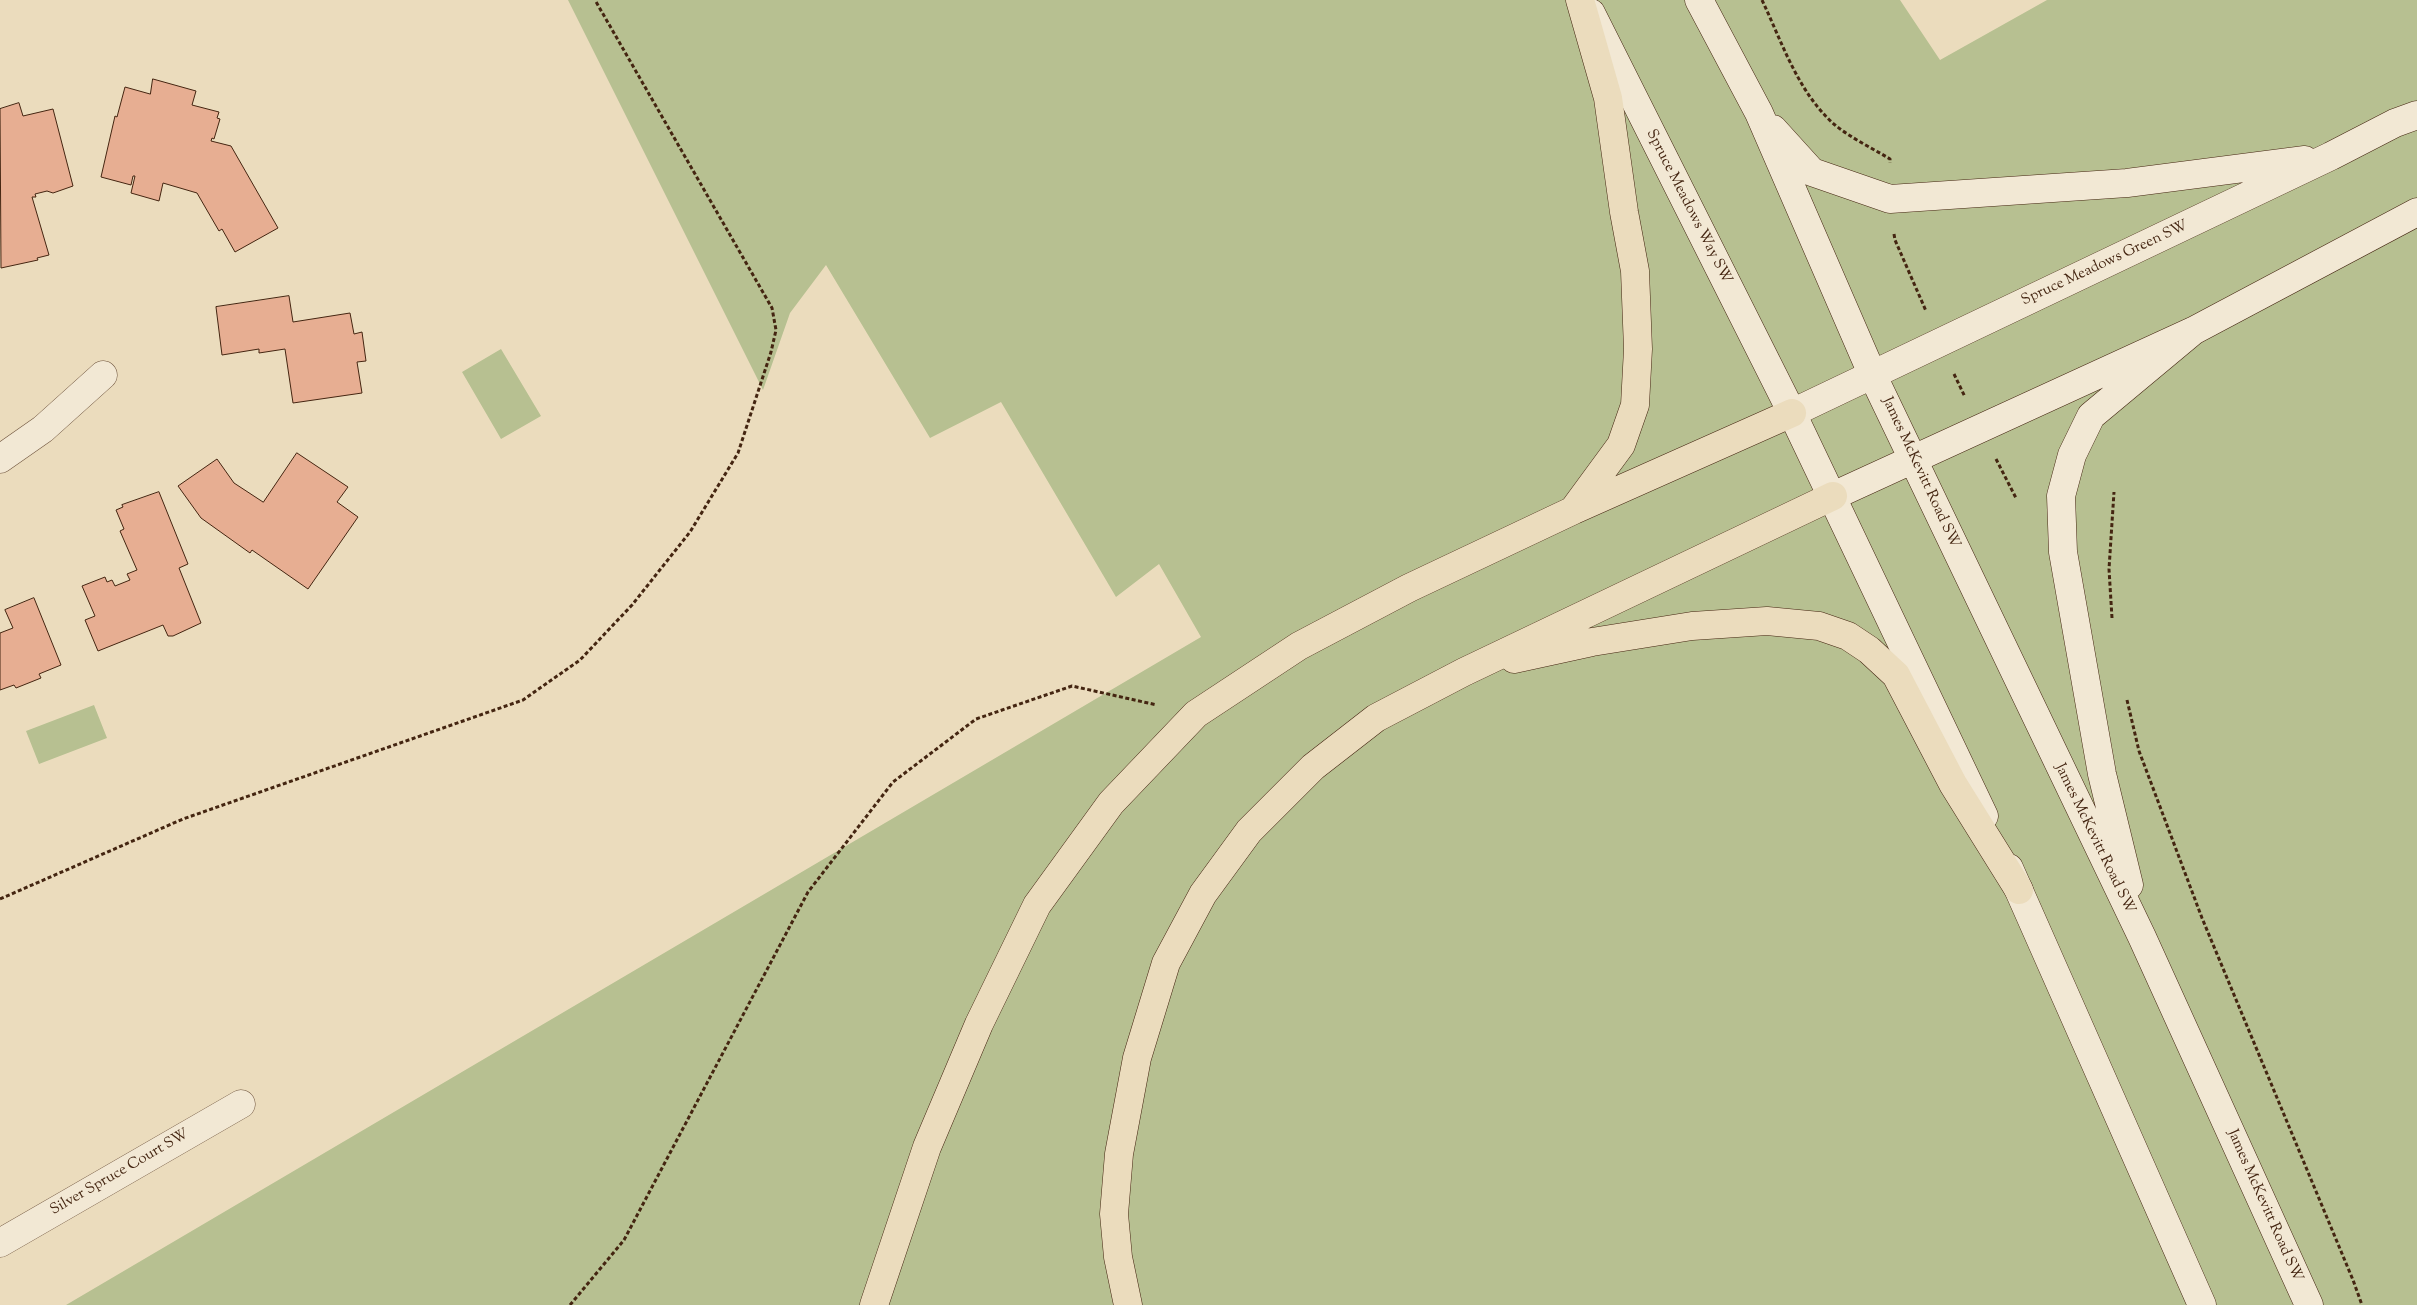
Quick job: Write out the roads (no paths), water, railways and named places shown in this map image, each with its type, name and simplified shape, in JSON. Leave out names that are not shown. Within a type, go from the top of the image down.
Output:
[{"type":"highway","points":[[1574,510],[1622,445],[1635,404],[1638,350],[1636,270],[1624,212],[1610,108],[1580,0]]},
{"type":"highway","points":[[874,1305],[927,1147],[979,1024],[1037,905],[1111,802],[1196,714],[1299,646],[1409,588],[1574,510],[1792,413]]},
{"type":"highway","points":[[1128,1305],[1118,1257],[1114,1214],[1119,1154],[1137,1058],[1166,963],[1203,894],[1249,831],[1313,767],[1376,718],[1464,672],[1833,496]]},
{"type":"highway","points":[[1464,672],[1592,642],[1692,626],[1767,621],[1819,626],[1848,636],[1869,650],[1896,675],[1954,784],[2019,890]]},
{"type":"main road","name":"Spruce Meadows Way SW","points":[[1584,0],[1792,413]]},
{"type":"main road","points":[[1699,0],[1759,113],[1873,376]]},
{"type":"main road","points":[[1759,113],[1812,172],[1890,199],[2127,183],[2331,156]]},
{"type":"main road","name":"Spruce Meadows Green SW","points":[[1792,413],[2331,156],[2395,123],[2417,115]]},
{"type":"main road","points":[[1833,496],[1914,461],[2193,331],[2417,212]]},
{"type":"main road","points":[[2142,937],[2102,774],[2063,552],[2061,496],[2072,455],[2091,416],[2193,331]]},
{"type":"main road","points":[[0,458],[43,429],[103,375]]},
{"type":"main road","name":"James McKevitt Road SW","points":[[1873,376],[2142,937],[2309,1305]]},
{"type":"main road","points":[[1792,413],[2019,890],[2202,1305]]},
{"type":"main road","name":"Silver Spruce Court SW","points":[[0,1243],[240,1104]]}]
